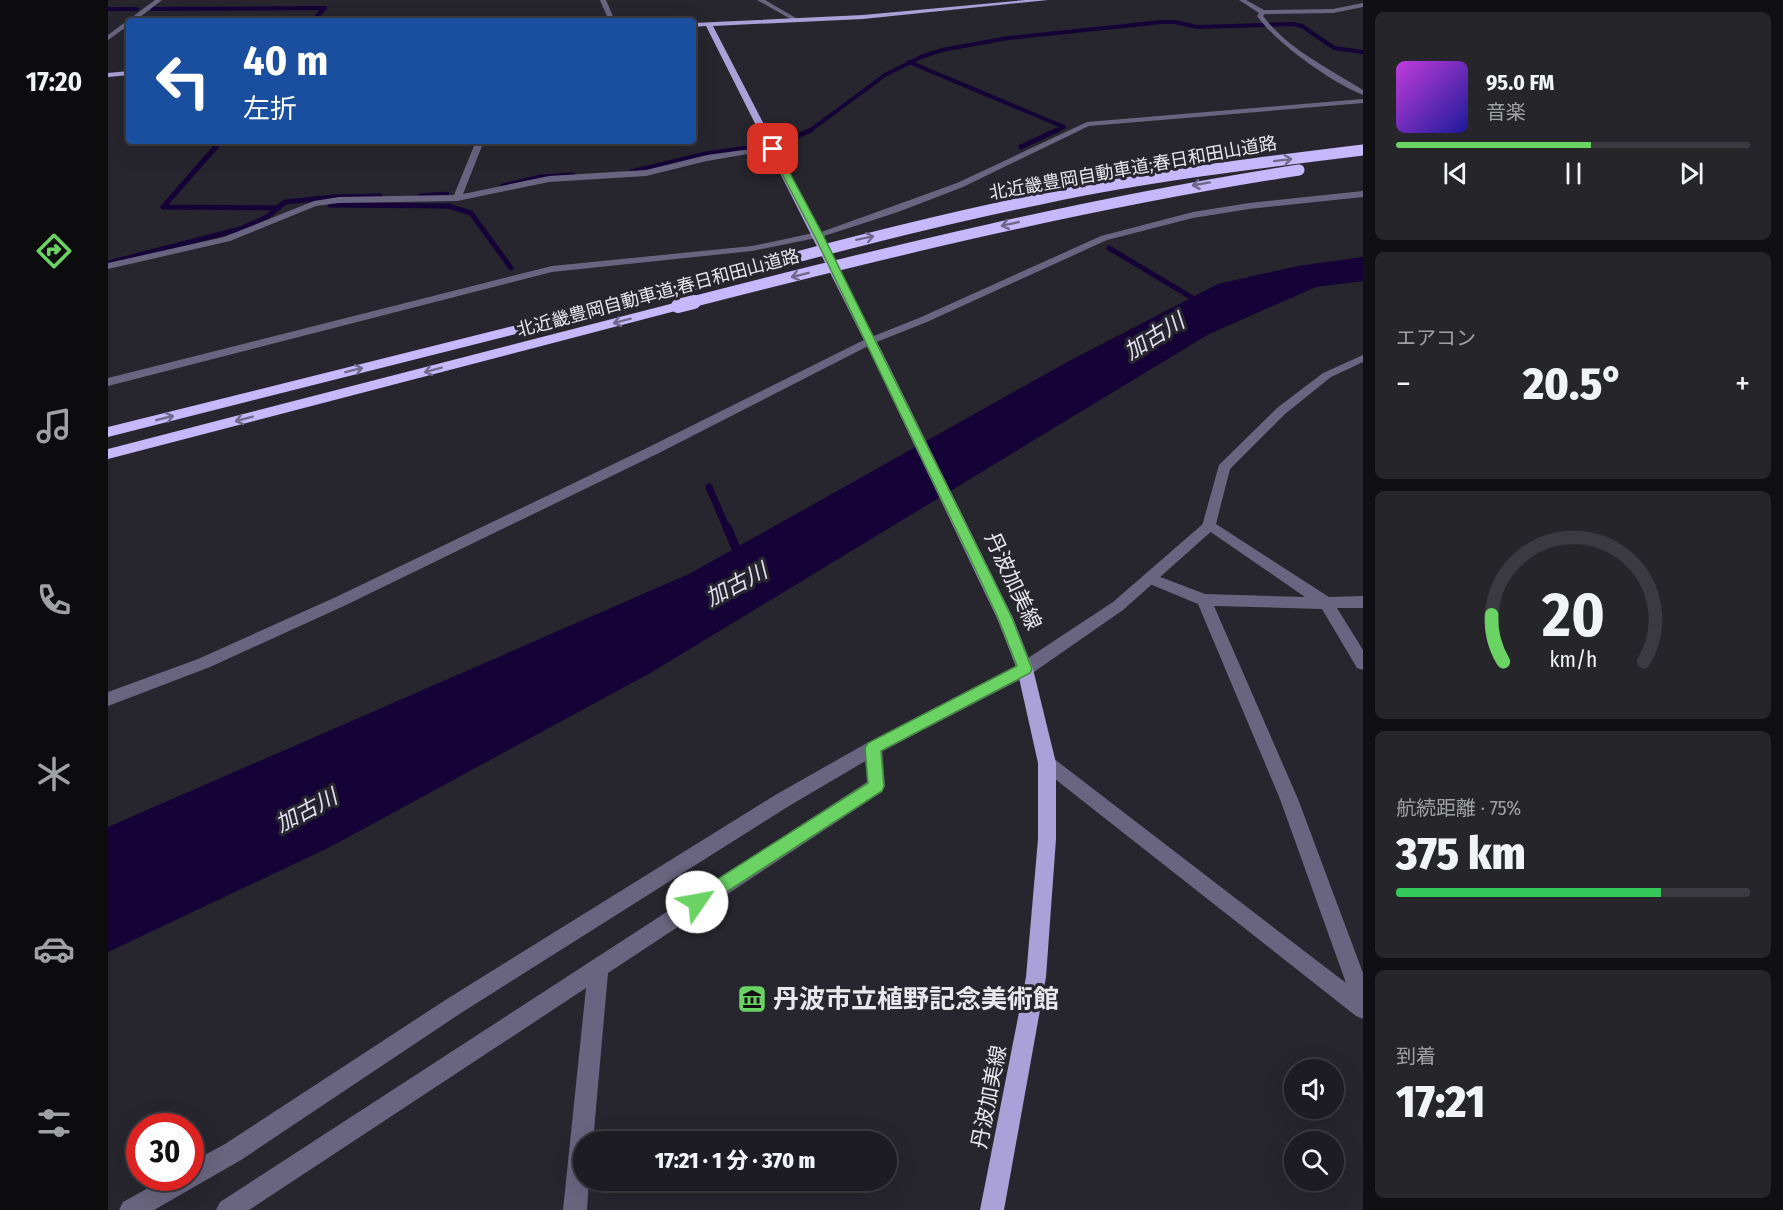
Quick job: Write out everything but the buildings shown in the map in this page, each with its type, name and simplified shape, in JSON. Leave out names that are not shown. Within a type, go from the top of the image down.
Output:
[{"type":"highway","name":"北近畿豊岡自動車道;春日和田山道路","points":[[108,432],[666,292],[852,241],[1046,198],[1229,166],[1363,150]]},
{"type":"highway","name":"北近畿豊岡自動車道;春日和田山道路","points":[[108,454],[867,257],[1070,210],[1205,183],[1363,161]]},
{"type":"main road","points":[[696,25],[798,21],[1045,0]]},
{"type":"main road","name":"丹波加美線","points":[[709,25],[819,235],[1005,618],[1025,669],[1047,763],[1047,839],[1036,977],[992,1210]]},
{"type":"main road","points":[[108,75],[126,73]]},
{"type":"street","points":[[135,18],[159,0]]},
{"type":"street","points":[[603,0],[611,18]]},
{"type":"street","points":[[760,0],[798,21]]},
{"type":"street","points":[[1242,0],[1263,12],[1333,11],[1363,6]]},
{"type":"street","points":[[1263,12],[1260,16],[1264,24],[1299,52],[1363,93]]},
{"type":"street","points":[[108,38],[126,25]]},
{"type":"street","points":[[108,382],[552,269],[588,263],[784,245],[896,210],[960,185],[1087,124],[1363,101]]},
{"type":"street","points":[[457,198],[479,144]]},
{"type":"street","points":[[108,266],[227,239],[314,204],[339,200],[457,198],[495,192],[549,179],[646,173],[707,158],[773,149]]},
{"type":"street","points":[[108,699],[204,663],[341,601],[923,321],[1104,238],[1193,215],[1249,206],[1363,194]]},
{"type":"street","points":[[204,1168],[233,1152],[454,1006],[783,800],[873,748],[1025,669],[1118,606],[1209,526],[1224,468],[1281,411],[1327,375],[1363,358]]},
{"type":"street","points":[[1209,526],[1326,603],[1363,664]]},
{"type":"street","points":[[1150,578],[1203,600],[1363,602]]},
{"type":"street","points":[[1203,600],[1289,800],[1363,1000]]},
{"type":"street","points":[[228,1210],[876,786],[873,748]]},
{"type":"street","points":[[1047,763],[1363,1009]]},
{"type":"street","points":[[576,1210],[598,967]]},
{"type":"street","points":[[131,1210],[164,1191]]},
{"type":"water","name":"加古川","points":[[1363,257],[1363,281],[1316,287],[1209,334],[652,672],[330,847],[108,952],[108,827],[689,574],[1069,361],[1218,284],[1298,266]]},
{"type":"waterway","points":[[152,9],[325,8],[315,18]]},
{"type":"waterway","points":[[108,9],[137,9]]},
{"type":"waterway","points":[[910,62],[942,50],[1008,38],[1162,22],[1175,22],[1197,27],[1293,24],[1302,26],[1334,48],[1363,52]]},
{"type":"waterway","points":[[810,130],[885,75],[910,62]]},
{"type":"waterway","points":[[910,62],[1064,127],[1054,132]]},
{"type":"waterway","points":[[779,144],[810,130]]},
{"type":"waterway","points":[[1021,147],[1057,130]]},
{"type":"waterway","points":[[218,144],[163,207],[278,208]]},
{"type":"waterway","points":[[631,172],[706,154],[762,146]]},
{"type":"waterway","points":[[503,186],[541,177],[573,175]]},
{"type":"waterway","points":[[420,196],[447,194]]},
{"type":"waterway","points":[[278,208],[285,202],[334,197],[380,196]]},
{"type":"waterway","points":[[330,205],[448,206],[471,213],[511,268]]},
{"type":"waterway","points":[[108,263],[240,229],[267,217],[278,208]]},
{"type":"waterway","points":[[1109,248],[1201,303]]},
{"type":"waterway","points":[[709,487],[727,529]]},
{"type":"waterway","name":"加古川","points":[[727,527],[740,558]]},
{"type":"place","name":"丹波市立植野記念美術館","points":[[752,999]]},
{"type":"route","points":[[697,902],[876,786],[873,748],[1025,669],[986,577],[819,235],[773,149]]}]
